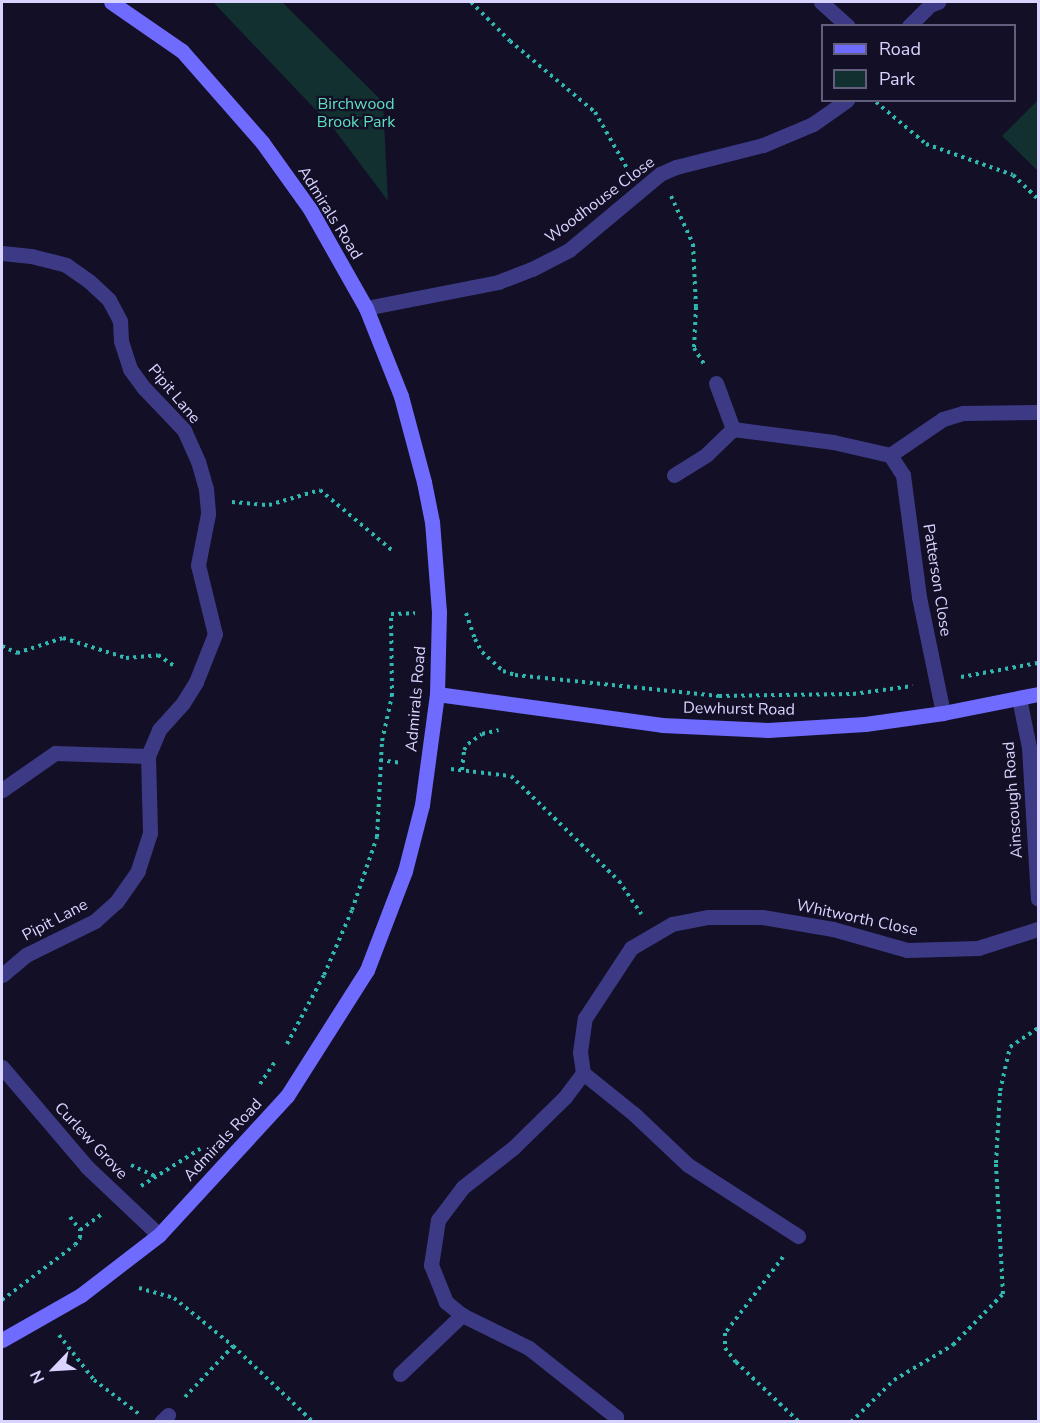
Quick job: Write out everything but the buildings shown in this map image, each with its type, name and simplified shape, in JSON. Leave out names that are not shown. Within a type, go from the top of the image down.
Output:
[{"type":"street","name":"Admirals Road","points":[[2,1340],[98,1283],[159,1235],[288,1096],[367,970],[405,871],[422,805],[437,694],[439,612],[432,522],[401,396],[366,308],[310,209],[262,142],[182,51],[111,2]]},
{"type":"street","points":[[821,2],[846,24]]},
{"type":"street","points":[[911,24],[938,2]]},
{"type":"street","name":"Woodhouse Close","points":[[366,308],[498,282],[532,269],[569,250],[587,237],[660,174],[676,167],[763,145],[813,124],[844,102]]},
{"type":"street","name":"Pipit Lane","points":[[2,254],[31,256],[66,265],[90,282],[109,300],[120,321],[121,341],[130,369],[144,388],[184,430],[198,461],[207,500],[208,514],[198,565],[215,634],[196,682],[183,703],[159,730],[148,756],[150,833],[138,871],[116,902],[96,921],[26,955],[2,975]]},
{"type":"street","points":[[716,383],[733,429]]},
{"type":"street","points":[[733,429],[833,442],[890,454],[943,419],[963,413],[1038,412]]},
{"type":"street","points":[[674,475],[707,454],[733,429]]},
{"type":"street","name":"Patterson Close","points":[[890,454],[903,475],[919,597],[943,713]]},
{"type":"street","name":"Dewhurst Road","points":[[437,694],[662,725],[768,730],[865,724],[943,713],[1038,694]]},
{"type":"street","name":"Ainscough Road","points":[[1019,698],[1029,747],[1038,899]]},
{"type":"street","points":[[3,790],[55,753],[148,756]]},
{"type":"street","name":"Whitworth Close","points":[[583,1073],[580,1052],[585,1018],[631,948],[672,924],[708,917],[762,917],[833,929],[907,950],[978,948],[1038,929]]},
{"type":"street","name":"Curlew Grove","points":[[2,1067],[87,1167],[159,1235]]},
{"type":"street","points":[[616,1422],[616,1417],[529,1348],[462,1315],[446,1302],[431,1265],[438,1220],[463,1187],[513,1148],[565,1097],[583,1073],[634,1114],[688,1165],[798,1236]]},
{"type":"street","points":[[400,1374],[462,1315]]},
{"type":"path","points":[[471,2],[510,41],[595,112],[628,170]]},
{"type":"path","points":[[876,102],[926,144],[1012,175],[1038,199]]},
{"type":"path","points":[[669,192],[693,244],[696,307],[694,348],[716,383]]},
{"type":"path","points":[[207,500],[269,505],[320,490],[393,551]]},
{"type":"path","points":[[466,611],[469,625],[482,652],[503,671],[515,675],[719,696],[853,694],[911,687]]},
{"type":"path","points":[[286,1046],[324,975],[352,910],[377,837],[382,741],[392,696],[391,614]]},
{"type":"path","points":[[2,646],[17,653],[63,638],[126,658],[158,655],[196,682]]},
{"type":"path","points":[[966,676],[1038,663]]},
{"type":"path","points":[[508,730],[490,731],[468,744],[464,750],[462,770],[511,776],[619,881],[656,934]]},
{"type":"path","points":[[851,1422],[894,1380],[952,1345],[1003,1294],[996,1163],[1000,1090],[1010,1047],[1038,1028]]},
{"type":"path","points":[[253,1093],[279,1056]]},
{"type":"path","points":[[147,1182],[178,1165],[202,1147]]},
{"type":"path","points":[[130,1165],[155,1176]]},
{"type":"path","points":[[2,1300],[75,1245],[80,1238],[80,1230],[70,1217]]},
{"type":"path","points":[[80,1230],[95,1220]]},
{"type":"path","points":[[798,1236],[725,1333],[725,1348],[736,1362],[799,1422]]},
{"type":"path","points":[[140,1288],[174,1298],[233,1346],[313,1422]]},
{"type":"path","points":[[45,1316],[94,1380],[140,1415]]},
{"type":"path","points":[[165,1418],[233,1346]]},
{"type":"green space","name":"Birchwood Brook Park","points":[[213,2],[282,2],[383,102],[388,201],[334,129]]},
{"type":"green space","points":[[1038,100],[1038,171],[1002,136]]}]
